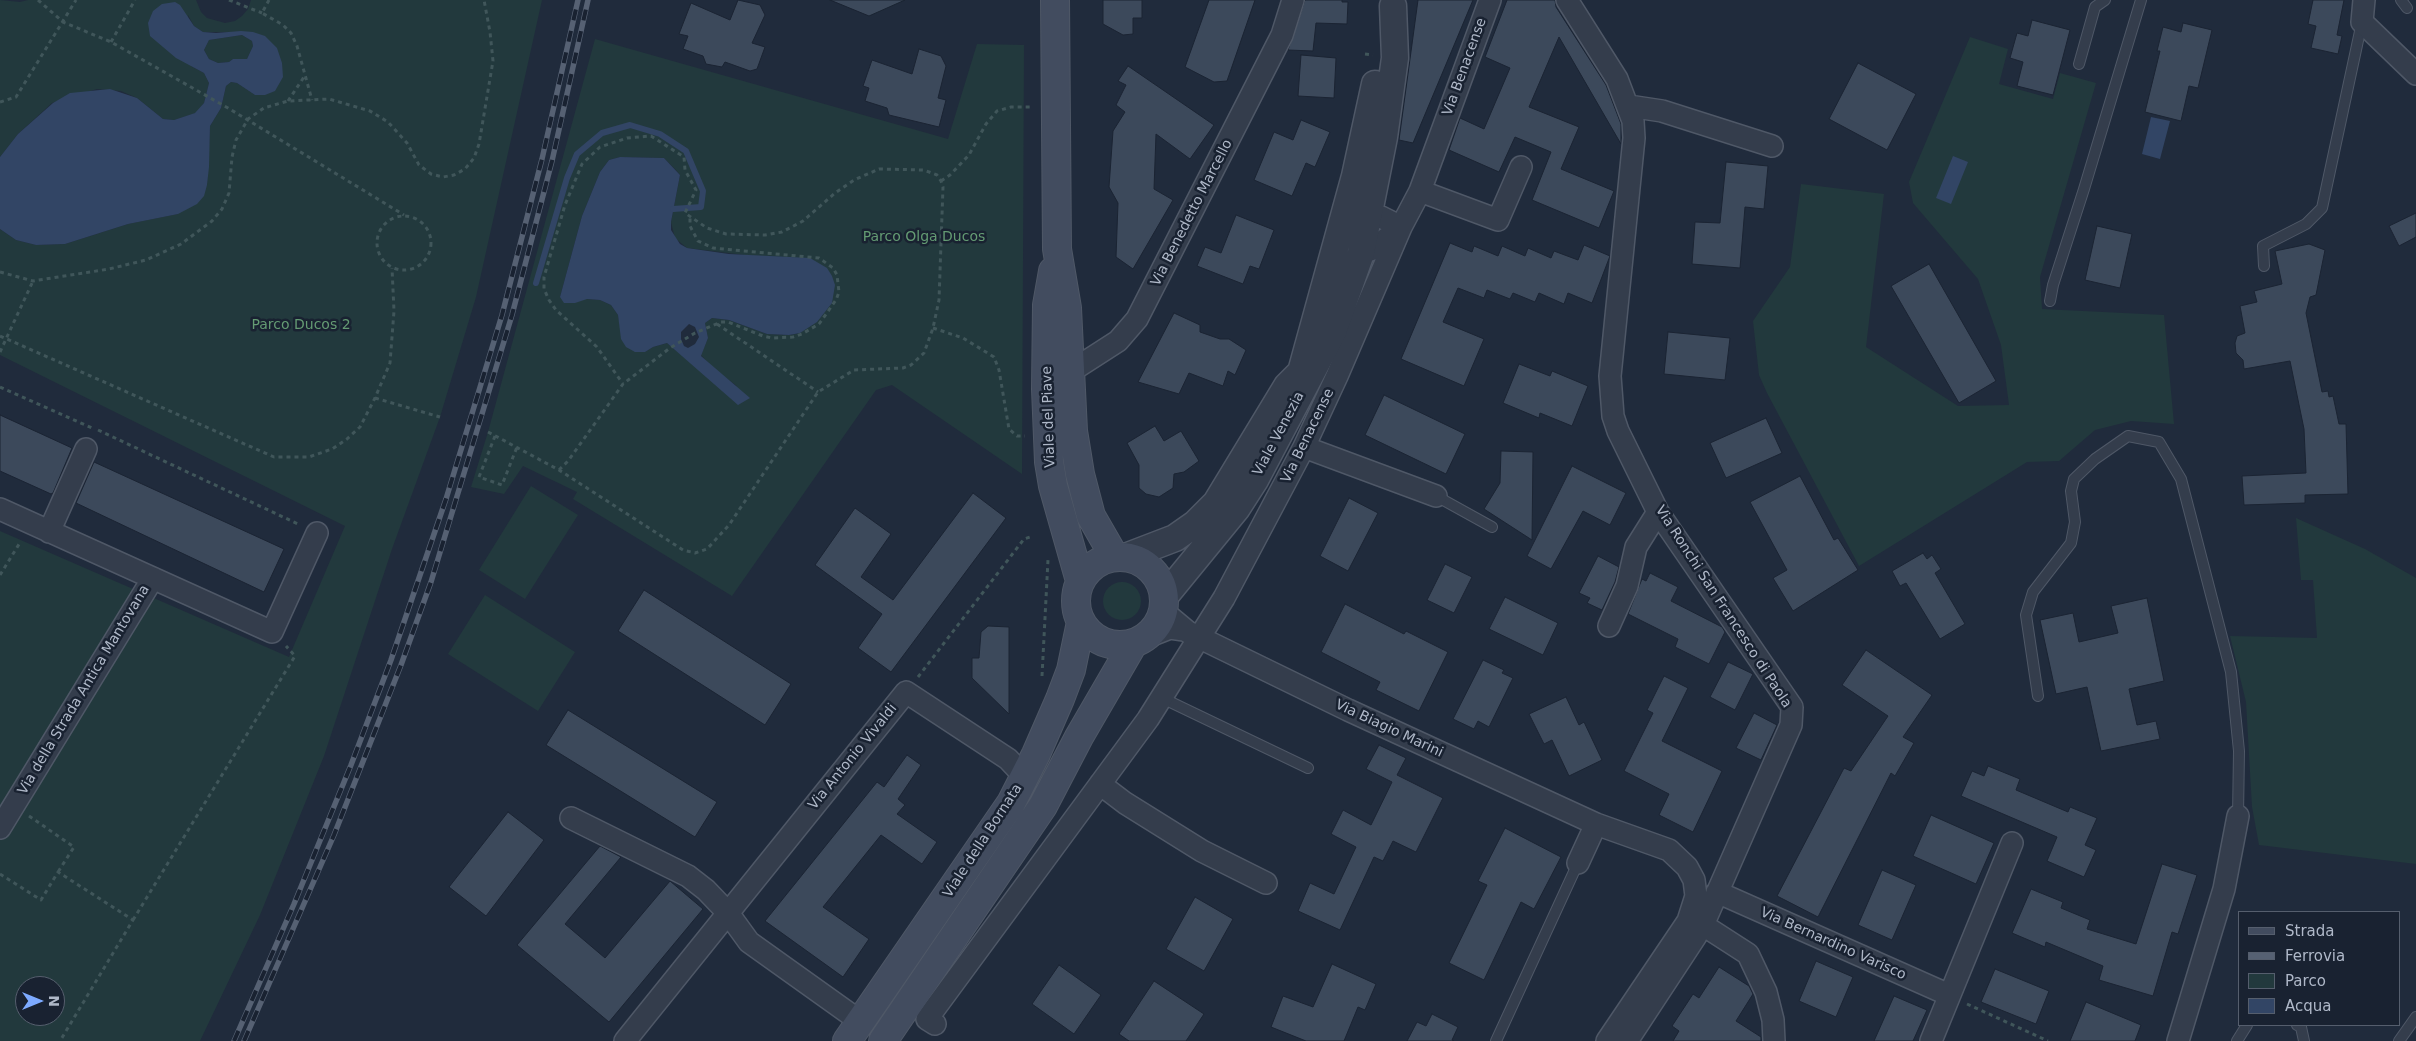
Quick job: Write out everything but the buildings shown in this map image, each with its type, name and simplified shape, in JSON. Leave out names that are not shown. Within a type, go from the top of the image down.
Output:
[{"type":"main road","name":"Viale del Piave","points":[[1055,0],[1057,249],[1067,308],[1070,405],[1080,474],[1091,516],[1121,556]]},
{"type":"main road","name":"Viale del Piave","points":[[1057,249],[1047,305],[1047,435],[1052,486],[1080,581]]},
{"type":"main road","points":[[1121,556],[1142,561],[1153,570],[1161,582],[1165,604],[1158,626],[1140,641],[1118,646],[1102,642],[1090,633],[1081,622],[1076,609],[1076,594],[1080,581],[1089,569],[1100,561],[1121,556]]},
{"type":"main road","name":"Viale della Bornata","points":[[854,1032],[1011,803],[1046,733],[1071,670],[1081,622]]},
{"type":"main road","name":"Viale della Bornata","points":[[882,1041],[1043,806],[1078,737],[1140,641]]},
{"type":"street","name":"Via Benedetto Marcello","points":[[1046,389],[1069,371],[1118,341],[1140,313],[1282,35],[1293,0]]},
{"type":"street","name":"Via Benacense","points":[[1192,634],[1224,598],[1304,447],[1338,376],[1402,227],[1420,191],[1490,0]]},
{"type":"street","name":"Via Ronchi San Francesco di Paola","points":[[1567,0],[1617,79],[1629,106],[1633,121],[1634,138],[1610,376],[1613,416],[1658,512],[1792,707],[1792,725],[1702,925],[1627,1041]]},
{"type":"street","points":[[2364,0],[2362,22],[2416,74]]},
{"type":"street","name":"Viale Venezia","points":[[1165,604],[1237,508],[1255,480],[1333,332],[1361,253],[1384,137],[1395,58],[1394,3]]},
{"type":"street","name":"Viale Venezia","points":[[1301,372],[1355,176],[1394,3]]},
{"type":"street","points":[[1629,106],[1662,111],[1772,146]]},
{"type":"street","points":[[1420,191],[1498,220],[1521,167]]},
{"type":"street","points":[[1369,215],[1381,217],[1402,227]]},
{"type":"street","name":"Via Benacense","points":[[1361,253],[1373,249],[1402,227]]},
{"type":"street","name":"Viale Venezia","points":[[1121,556],[1175,538],[1195,524],[1216,503],[1286,386],[1301,372],[1342,283],[1361,253]]},
{"type":"street","name":"Viale Venezia","points":[[1304,447],[1436,496]]},
{"type":"street","points":[[40,527],[86,449]]},
{"type":"street","name":"Via della Strada Antica Mantovana","points":[[0,509],[272,632]]},
{"type":"street","points":[[1610,626],[1627,586],[1636,547],[1658,512]]},
{"type":"street","points":[[272,632],[317,533]]},
{"type":"street","name":"Via della Strada Antica Mantovana","points":[[0,828],[153,578]]},
{"type":"street","points":[[1165,604],[1192,634]]},
{"type":"street","points":[[1140,641],[1170,628],[1192,634]]},
{"type":"street","points":[[935,1024],[927,1019],[1162,698],[1192,634]]},
{"type":"street","name":"Via Biagio Marini","points":[[1192,634],[1348,710],[1596,824],[1669,850],[1687,867],[1694,880],[1696,896],[1688,922],[1607,1041]]},
{"type":"street","name":"Via Antonio Vivaldi","points":[[625,1041],[906,692],[1008,759],[1024,776]]},
{"type":"street","points":[[1100,784],[1125,803],[1202,851],[1266,883]]},
{"type":"street","points":[[2178,1041],[2224,889],[2238,816]]},
{"type":"street","points":[[571,818],[688,876],[728,913],[749,942],[854,1032]]},
{"type":"street","points":[[1578,863],[1596,824]]},
{"type":"street","points":[[1931,1041],[2012,843]]},
{"type":"street","name":"Via Bernardino Varisco","points":[[1717,892],[1949,995]]},
{"type":"street","points":[[1702,925],[1748,954],[1766,992],[1773,1020],[1774,1041]]},
{"type":"lane","points":[[2079,64],[2095,6],[2105,0]]},
{"type":"lane","points":[[2050,301],[2052,284],[2084,189],[2139,0]]},
{"type":"lane","points":[[2264,266],[2263,246],[2306,224],[2322,208],[2362,22]]},
{"type":"lane","points":[[2038,696],[2026,615],[2033,592],[2071,542],[2075,522],[2071,491],[2074,479],[2095,459],[2128,436],[2159,442],[2181,479],[2231,672],[2239,751],[2238,816]]},
{"type":"lane","points":[[1436,496],[1492,527]]},
{"type":"lane","points":[[1162,698],[1308,768]]},
{"type":"lane","points":[[1496,1041],[1578,863]]},
{"type":"lane","points":[[2398,1041],[2416,1017]]},
{"type":"lane","points":[[2237,1041],[2246,1026]]},
{"type":"lane","points":[[2298,1026],[2304,1041]]},
{"type":"path","points":[[38,0],[63,22],[111,42],[248,119],[404,215],[412,216],[426,227],[430,235],[429,253],[425,260],[410,269],[392,268],[379,255],[377,237],[386,222],[404,215]]},
{"type":"path","points":[[0,102],[16,97],[76,0]]},
{"type":"path","points":[[111,42],[134,0]]},
{"type":"path","points":[[229,0],[262,12],[283,25],[291,34],[298,46],[304,76],[312,100]]},
{"type":"path","points":[[262,12],[269,0]]},
{"type":"path","points":[[0,272],[33,281],[109,269],[146,260],[182,244],[222,209],[229,193],[232,157],[236,140],[248,119],[264,108],[288,101],[329,99],[370,111],[388,122],[407,143],[419,165],[437,176],[454,175],[465,169],[474,158],[480,144],[493,61],[484,0]]},
{"type":"path","points":[[288,101],[304,76]]},
{"type":"path","points":[[941,181],[950,175],[969,155],[986,124],[997,111],[1011,107],[1056,108]]},
{"type":"path","points":[[488,432],[559,470],[683,550],[702,552],[712,545],[729,525],[818,392],[854,370],[894,370],[911,365],[924,353],[933,328],[940,286],[943,187],[941,181],[931,172],[915,168],[888,168],[870,172],[835,193],[804,220],[792,227],[774,234],[726,234],[707,228],[685,213],[696,190],[685,170],[684,157],[651,136],[618,141],[600,147],[585,158],[565,205],[544,277],[544,289],[556,310],[598,346],[624,384]]},
{"type":"path","points":[[559,470],[568,461],[624,384],[683,340],[717,324],[728,322],[772,338],[802,334],[819,324],[832,307],[839,292],[839,283],[832,268],[819,258],[705,246],[693,234],[690,217]]},
{"type":"path","points":[[0,336],[274,457],[310,457],[332,449],[360,427],[376,398],[390,363],[394,311],[392,268]]},
{"type":"path","points":[[0,352],[33,281]]},
{"type":"path","points":[[717,324],[818,392]]},
{"type":"path","points":[[933,328],[963,338],[994,357],[1000,370],[1009,428],[1017,436],[1033,436]]},
{"type":"path","points":[[0,387],[317,533]]},
{"type":"path","points":[[376,398],[440,417]]},
{"type":"path","points":[[495,436],[479,477],[502,484],[517,447]]},
{"type":"path","points":[[0,575],[40,527]]},
{"type":"path","points":[[906,692],[1024,539],[1033,536]]},
{"type":"path","points":[[1041,684],[1048,558]]},
{"type":"path","points":[[60,1041],[295,656],[272,632]]},
{"type":"path","points":[[0,874],[41,900],[74,847],[14,806]]},
{"type":"path","points":[[58,872],[133,920]]},
{"type":"path","points":[[1949,995],[2048,1041]]},
{"type":"green space","name":"Parco Ducos 2","points":[[0,0],[20,2],[28,0],[196,0],[201,12],[207,18],[225,23],[235,21],[242,16],[248,9],[251,0],[542,0],[476,297],[440,417],[392,549],[324,756],[260,915],[200,1041],[0,1041],[0,531],[289,657],[345,526],[0,355],[0,229],[16,240],[36,245],[65,244],[128,224],[178,214],[207,185],[210,126],[221,108],[226,86],[231,82],[237,83],[255,95],[253,32],[203,32],[194,26],[188,15],[191,66],[204,73],[209,83],[204,103],[196,113],[174,120],[163,119],[137,98],[121,91],[97,89],[52,103],[18,134],[0,157]]},
{"type":"green space","points":[[242,35],[252,41],[253,46],[247,59],[233,59],[229,62],[218,63],[209,59],[204,50],[209,40]]},
{"type":"green space","points":[[1970,37],[2008,49],[1999,84],[2053,99],[2060,73],[2096,83],[2040,277],[2042,309],[2164,315],[2174,424],[2131,421],[2095,430],[2059,461],[2027,462],[1859,566],[1759,375],[1753,321],[1790,267],[1801,184],[1884,194],[1866,347],[1958,406],[2009,405],[2001,345],[1978,279],[1913,203],[1909,182]]},
{"type":"green space","name":"Parco Olga Ducos","points":[[595,39],[948,139],[977,44],[1024,45],[1022,474],[892,385],[876,390],[732,596],[573,499],[577,492],[523,466],[504,494],[471,487],[488,432]],"holes":[[[620,157],[664,158],[680,175],[671,222],[675,238],[687,248],[753,256],[800,333],[789,335],[767,334],[729,320],[712,318],[705,323],[708,338],[701,355],[714,369],[737,386],[709,378],[667,343],[653,347],[645,352],[620,326],[618,315],[611,305],[600,300],[560,297],[582,216],[600,172],[609,160]]]},
{"type":"green space","points":[[531,486],[578,515],[525,599],[479,570]]},
{"type":"green space","points":[[2296,518],[2365,549],[2416,578],[2416,864],[2259,845],[2252,807],[2246,702],[2230,636],[2317,638],[2313,580],[2301,580]]},
{"type":"green space","points":[[1122,582],[1136,587],[1141,601],[1136,615],[1122,620],[1108,615],[1103,601],[1108,587]]},
{"type":"green space","points":[[485,595],[575,652],[538,711],[448,654]]},
{"type":"water","points":[[175,2],[180,5],[194,26],[203,32],[241,31],[265,36],[277,48],[282,63],[283,77],[275,91],[265,95],[255,95],[237,83],[231,82],[226,86],[221,108],[210,126],[207,185],[204,196],[197,204],[178,214],[128,224],[65,244],[36,245],[16,240],[0,229],[0,157],[18,134],[53,103],[70,93],[110,89],[137,98],[163,119],[174,120],[195,113],[204,103],[209,83],[204,73],[176,58],[150,36],[148,23],[153,11],[162,4]],"holes":[[[242,35],[252,41],[253,46],[247,59],[233,59],[229,62],[218,63],[209,59],[204,50],[209,40]]]},
{"type":"water","points":[[2151,117],[2170,121],[2160,159],[2142,154]]},
{"type":"water","points":[[1953,156],[1968,162],[1951,204],[1936,198]]},
{"type":"water","points":[[620,157],[664,158],[680,175],[671,230],[680,244],[687,248],[729,254],[810,258],[827,268],[832,276],[835,285],[832,303],[817,322],[800,333],[789,335],[767,334],[729,320],[712,318],[705,323],[708,338],[701,356],[750,398],[738,405],[667,343],[653,347],[645,352],[635,352],[626,347],[621,339],[618,315],[611,305],[600,300],[587,299],[575,303],[564,303],[560,297],[582,216],[600,172],[609,160]],"holes":[[[689,324],[695,327],[699,337],[695,344],[688,348],[684,346],[681,332]]]},
{"type":"waterway","points":[[536,283],[567,178],[577,154],[602,133],[630,125],[660,134],[686,151],[703,191],[701,207],[673,209]]},
{"type":"railway","points":[[234,1041],[294,904],[351,765],[391,660],[446,499],[502,315],[542,159],[578,0]]},
{"type":"railway","points":[[244,1041],[334,835],[401,665],[431,582],[512,315],[552,161],[588,0]]}]
